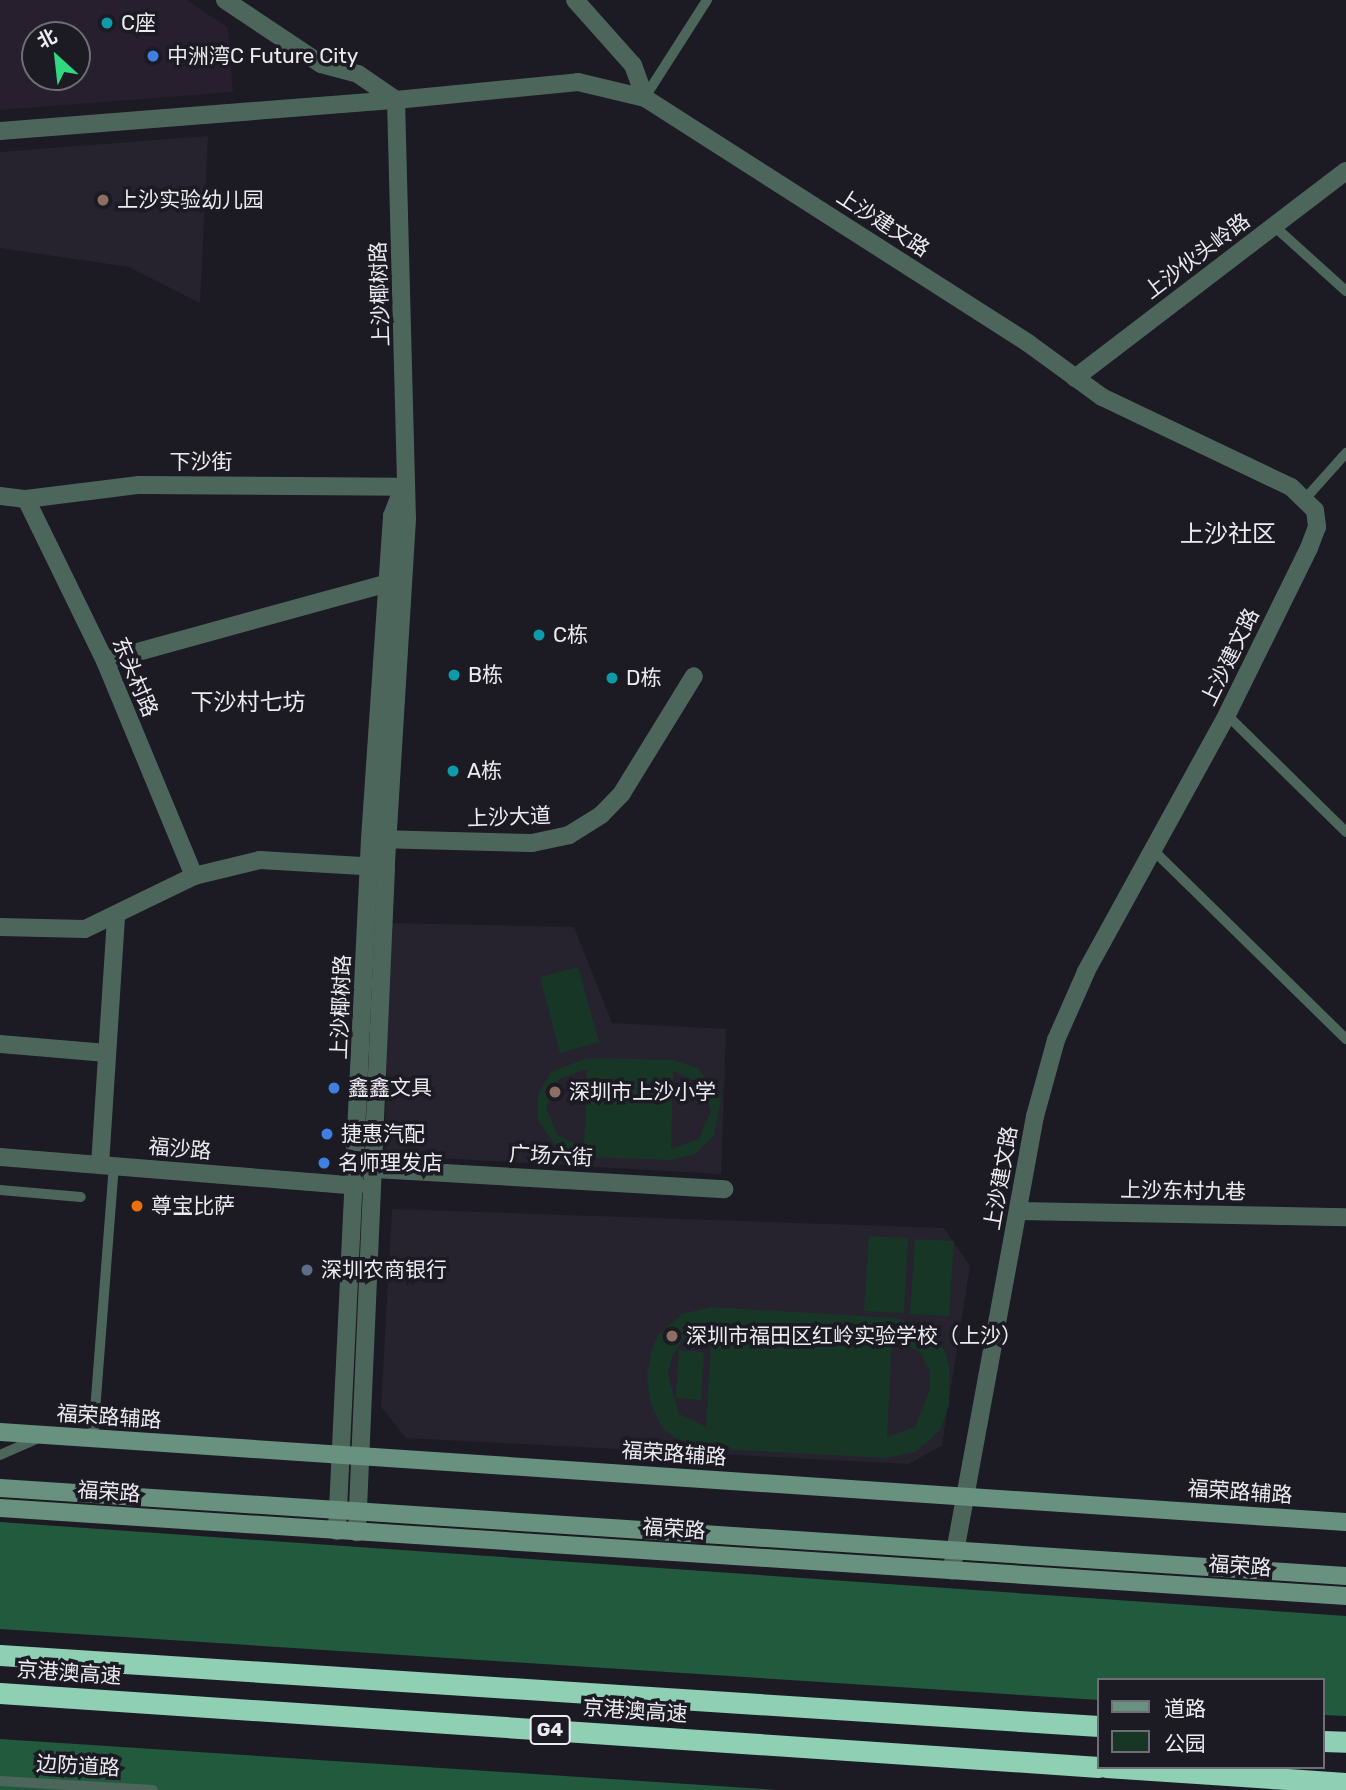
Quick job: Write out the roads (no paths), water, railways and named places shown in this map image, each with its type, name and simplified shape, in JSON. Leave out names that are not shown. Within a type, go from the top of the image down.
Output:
[{"type":"highway","name":"京港澳高速","points":[[0,1655],[1098,1726]]},
{"type":"highway","name":"京港澳高速","points":[[0,1693],[1098,1767]]},
{"type":"highway","points":[[1325,1741],[1346,1742]]},
{"type":"highway","points":[[1136,1769],[1346,1783]]},
{"type":"main road","name":"福荣路辅路","points":[[0,1432],[1346,1522]]},
{"type":"main road","name":"福荣路","points":[[0,1488],[1346,1576]]},
{"type":"main road","name":"福荣路","points":[[0,1508],[1346,1596]]},
{"type":"street","points":[[225,0],[321,64],[358,74],[396,100]]},
{"type":"street","points":[[575,0],[633,65],[645,98]]},
{"type":"street","points":[[0,131],[396,100],[578,82],[645,98]]},
{"type":"street","name":"上沙建文路","points":[[645,98],[1121,408],[1283,483],[1306,499],[1317,518],[1314,537],[1227,715],[1086,972],[1056,1040],[1040,1095],[952,1570]]},
{"type":"street","name":"上沙椰树路","points":[[337,1531],[395,581],[392,516],[403,487],[407,416],[396,100]]},
{"type":"street","name":"上沙伙头岭路","points":[[1075,378],[1346,171]]},
{"type":"street","name":"下沙街","points":[[0,496],[26,499],[139,485],[403,487]]},
{"type":"street","name":"东头村路","points":[[26,499],[105,661],[194,876]]},
{"type":"street","points":[[105,661],[395,581]]},
{"type":"street","name":"上沙大道","points":[[379,839],[532,843],[569,835],[602,814],[622,793],[694,676]]},
{"type":"street","points":[[0,927],[66,931],[116,917],[194,876],[269,859],[377,867]]},
{"type":"street","name":"上沙椰树路","points":[[357,1532],[375,1169],[377,867]]},
{"type":"street","points":[[107,1166],[107,1053],[116,917]]},
{"type":"street","points":[[0,1044],[107,1053]]},
{"type":"street","name":"福沙路","points":[[0,1157],[357,1186]]},
{"type":"street","name":"广场六街","points":[[375,1169],[724,1189]]},
{"type":"street","name":"上沙东村九巷","points":[[1019,1211],[1346,1217]]},
{"type":"lane","points":[[645,98],[706,0]]},
{"type":"lane","points":[[1273,226],[1346,291]]},
{"type":"lane","points":[[1306,499],[1346,453]]},
{"type":"lane","points":[[1227,715],[1346,832]]},
{"type":"lane","points":[[1154,851],[1346,1039]]},
{"type":"lane","points":[[93,1437],[107,1166]]},
{"type":"lane","points":[[0,1190],[81,1197]]},
{"type":"lane","points":[[0,1455],[46,1436]]},
{"type":"lane","name":"边防道路","points":[[0,1781],[153,1790]]},
{"type":"place","name":"C座","points":[[107,23]]},
{"type":"place","name":"中洲湾C Future City","points":[[153,56]]},
{"type":"place","name":"上沙实验幼儿园","points":[[103,200]]},
{"type":"place","name":"C栋","points":[[539,635]]},
{"type":"place","name":"B栋","points":[[454,675]]},
{"type":"place","name":"D栋","points":[[612,678]]},
{"type":"place","name":"A栋","points":[[453,771]]},
{"type":"place","name":"鑫鑫文具","points":[[334,1088]]},
{"type":"place","name":"深圳市上沙小学","points":[[555,1092]]},
{"type":"place","name":"捷惠汽配","points":[[327,1134]]},
{"type":"place","name":"名师理发店","points":[[324,1163]]},
{"type":"place","name":"尊宝比萨","points":[[137,1206]]},
{"type":"place","name":"深圳农商银行","points":[[307,1270]]},
{"type":"place","name":"深圳市福田区红岭实验学校（上沙）","points":[[672,1336]]},
{"type":"district","name":"上沙社区","points":[[1228,535]]},
{"type":"district","name":"下沙村七坊","points":[[248,702]]}]
